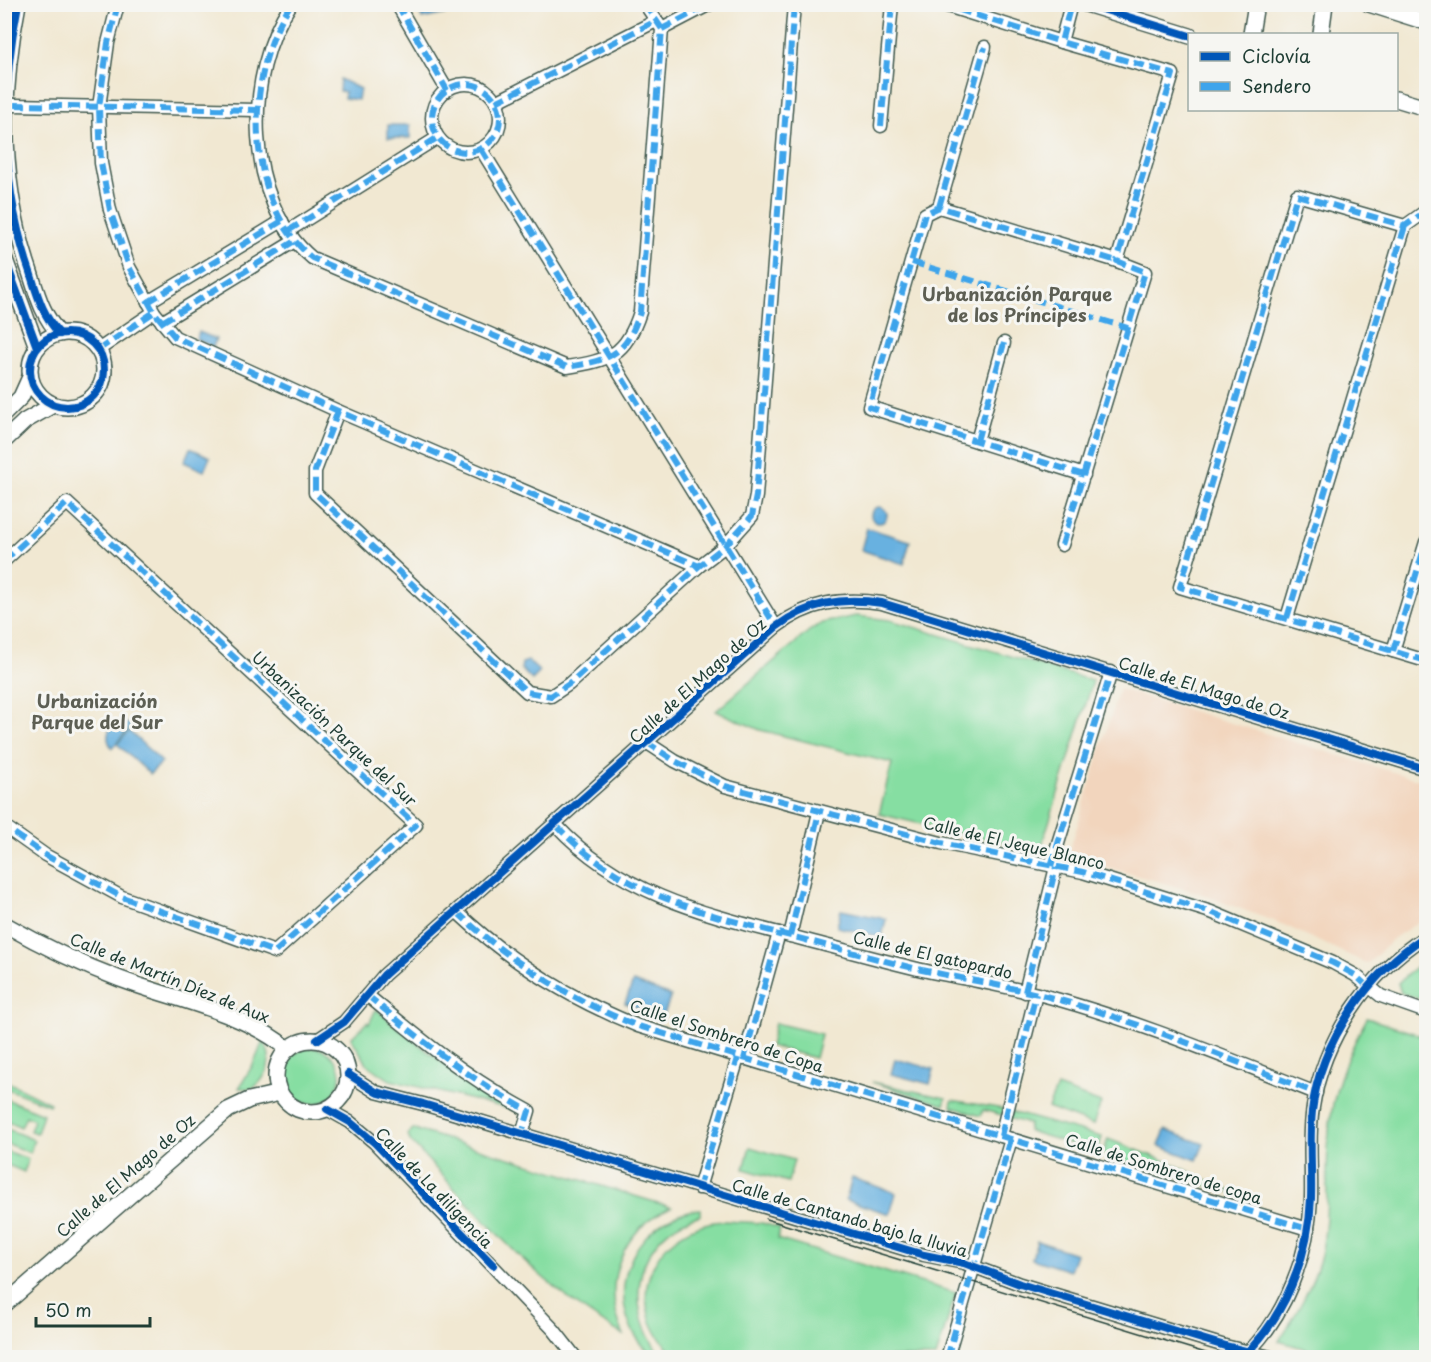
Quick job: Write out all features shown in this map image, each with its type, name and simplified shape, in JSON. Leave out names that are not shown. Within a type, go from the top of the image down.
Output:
[{"type":"street","points":[[18,4],[9,59],[7,172],[17,232],[40,302],[60,333]]},
{"type":"street","points":[[118,4],[108,43],[99,108],[101,163],[110,210],[129,267],[155,312],[175,337],[338,411],[699,566]]},
{"type":"street","points":[[291,4],[281,20],[263,71],[256,110],[257,147],[288,232],[312,258],[550,362],[567,367],[609,359],[633,336],[640,312],[655,14]]},
{"type":"street","points":[[397,4],[447,90]]},
{"type":"street","points":[[496,102],[655,14],[710,4]]},
{"type":"street","points":[[338,411],[315,471],[315,493],[527,692],[550,696],[569,684],[699,566],[725,546],[752,516],[756,496],[794,4]]},
{"type":"street","points":[[881,126],[892,4]]},
{"type":"street","points":[[941,4],[1173,74],[1117,261]]},
{"type":"street","points":[[1061,42],[1071,4]]},
{"type":"street","points":[[1086,4],[1188,35]]},
{"type":"street","points":[[1251,33],[1256,4]]},
{"type":"street","points":[[1321,33],[1325,4]]},
{"type":"street","points":[[1369,4],[1426,22]]},
{"type":"street","points":[[939,207],[985,47]]},
{"type":"street","points":[[457,85],[479,87],[496,102],[500,123],[490,143],[481,149],[462,152],[452,150],[437,138],[433,128],[433,106],[447,90],[457,85]]},
{"type":"street","points":[[1398,100],[1426,108]]},
{"type":"street","points":[[7,104],[256,110]]},
{"type":"street","points":[[98,350],[155,312],[437,138]]},
{"type":"street","points":[[481,149],[776,627]]},
{"type":"street","points":[[1406,226],[1298,195],[1180,587],[1426,661]]},
{"type":"street","points":[[1062,545],[1084,475],[1145,272],[1117,261],[939,207],[925,214],[869,407],[1084,475]]},
{"type":"street","points":[[1287,618],[1406,226],[1426,211]]},
{"type":"street","points":[[155,312],[288,232]]},
{"type":"street","points":[[4,256],[37,347]]},
{"type":"street","points":[[4,414],[21,397],[30,377],[31,358],[37,347],[47,338],[60,333],[78,335],[90,341],[98,350],[104,372],[96,394],[76,406],[52,405],[26,421],[4,441]]},
{"type":"street","points":[[977,441],[1004,343]]},
{"type":"street","points":[[30,377],[38,394],[52,405]]},
{"type":"street","name":"Urbanización Parque del Sur","points":[[4,561],[67,504],[416,825],[275,951],[122,897],[45,855],[4,826]]},
{"type":"street","points":[[1393,651],[1426,542]]},
{"type":"street","name":"Calle de El Mago de Oz","points":[[317,1040],[339,1027],[384,975],[556,825],[776,627],[809,607],[838,600],[882,603],[1426,769]]},
{"type":"street","points":[[947,1358],[974,1267],[1006,1138],[1054,866],[1111,672]]},
{"type":"street","name":"Calle de El Jeque Blanco","points":[[646,742],[675,761],[725,786],[941,843],[1054,866],[1150,892],[1221,916],[1334,963],[1355,975],[1369,988],[1388,1000],[1426,1012]]},
{"type":"street","points":[[699,1188],[784,935],[819,812]]},
{"type":"street","name":"Calle de El gatopardo","points":[[556,825],[591,858],[640,890],[669,902],[784,935],[920,969],[1031,993],[1145,1026],[1316,1093]]},
{"type":"street","name":"Calle el Sombrero de Copa","points":[[457,912],[507,955],[561,990],[638,1026],[1006,1138]]},
{"type":"street","name":"Calle de Martín Díez de Aux","points":[[4,924],[66,957],[262,1031],[288,1049]]},
{"type":"street","points":[[1245,1355],[1283,1301],[1300,1261],[1308,1229],[1311,1121],[1316,1093],[1338,1034],[1369,988],[1395,959],[1426,936]]},
{"type":"street","points":[[366,995],[452,1065],[486,1088],[529,1111],[522,1134]]},
{"type":"street","points":[[317,1040],[329,1044],[339,1053],[348,1074],[344,1092],[327,1109],[308,1112],[299,1110],[280,1093],[276,1083],[277,1067],[288,1049],[298,1042],[317,1040]]},
{"type":"street","name":"Calle de Cantando bajo la lluvia","points":[[348,1074],[376,1092],[924,1255],[974,1267],[1012,1282],[1245,1355],[1274,1358]]},
{"type":"street","name":"Calle de El Mago de Oz","points":[[4,1305],[228,1110],[249,1100],[280,1093]]},
{"type":"street","name":"Calle de La diligencia","points":[[327,1109],[350,1122],[382,1150],[554,1330],[576,1358]]},
{"type":"street","name":"Calle de Sombrero de copa","points":[[1006,1138],[1308,1229]]},
{"type":"shaded area","points":[[1119,689],[1426,782],[1426,917],[1394,938],[1368,964],[1284,925],[1196,892],[1068,856]]},
{"type":"green space","points":[[856,616],[890,620],[1093,681],[1041,848],[971,836],[879,814],[892,763],[760,730],[716,711],[809,631],[822,623]]},
{"type":"green space","points":[[1426,958],[1426,1001],[1401,993],[1398,983]]},
{"type":"green space","points":[[376,1009],[445,1064],[519,1111],[390,1080],[368,1065],[351,1038],[367,1022],[369,1024]]},
{"type":"green space","points":[[1367,1018],[1426,1037],[1426,1357],[1333,1357],[1279,1341],[1309,1289],[1321,1255],[1324,1239],[1331,1116],[1347,1059]]},
{"type":"green space","points":[[775,1023],[821,1034],[815,1058],[770,1046]]},
{"type":"green space","points":[[263,1041],[269,1054],[266,1073],[252,1089],[239,1088],[254,1063]]},
{"type":"green space","points":[[312,1048],[327,1053],[335,1061],[340,1076],[335,1091],[327,1099],[312,1104],[297,1099],[289,1091],[284,1076],[289,1061],[297,1053]]},
{"type":"green space","points":[[4,1080],[50,1103],[49,1105],[5,1088]]},
{"type":"green space","points":[[872,1082],[946,1098],[944,1105]]},
{"type":"green space","points":[[1057,1087],[1101,1103],[1093,1125],[1048,1108]]},
{"type":"green space","points":[[6,1099],[43,1114],[37,1133],[30,1131],[34,1120],[26,1116],[21,1127],[5,1120]]},
{"type":"green space","points":[[952,1100],[1004,1109],[1002,1115],[983,1110],[981,1116],[951,1107]]},
{"type":"green space","points":[[1011,1112],[1102,1137],[1098,1152],[1028,1131],[1029,1124],[1009,1118]]},
{"type":"green space","points":[[5,1128],[34,1140],[30,1153],[5,1143]]},
{"type":"green space","points":[[413,1129],[671,1207],[654,1217],[639,1230],[628,1244],[620,1260],[615,1278],[614,1297],[617,1316],[624,1335],[564,1295],[510,1247],[410,1141],[408,1134]]},
{"type":"green space","points":[[1108,1139],[1171,1163],[1236,1194],[1103,1154]]},
{"type":"green space","points":[[750,1147],[794,1160],[788,1182],[744,1169]]},
{"type":"green space","points":[[4,1150],[28,1159],[24,1172],[5,1164]]},
{"type":"green space","points":[[701,1209],[701,1215],[679,1224],[662,1237],[649,1254],[642,1273],[639,1294],[641,1315],[648,1336],[661,1355],[655,1357],[637,1337],[626,1315],[624,1291],[628,1268],[638,1247],[654,1228],[675,1215]]},
{"type":"green space","points":[[723,1221],[762,1223],[780,1228],[777,1239],[956,1293],[936,1357],[678,1357],[660,1338],[649,1317],[646,1295],[650,1273],[660,1254],[676,1238],[697,1226]]},
{"type":"water","points":[[444,7],[446,14],[422,19],[420,13]]},
{"type":"water","points":[[340,79],[360,89],[358,100],[344,98],[345,92],[339,91]]},
{"type":"water","points":[[388,125],[410,125],[410,138],[388,138]]},
{"type":"water","points":[[199,332],[216,339],[213,347],[196,339]]},
{"type":"water","points":[[190,448],[210,457],[204,471],[184,462]]},
{"type":"water","points":[[879,507],[885,509],[887,515],[885,521],[879,523],[873,521],[871,515],[873,509]]},
{"type":"water","points":[[867,528],[910,541],[904,564],[861,550]]},
{"type":"water","points":[[528,661],[540,672],[532,680],[521,669],[522,663]]},
{"type":"water","points":[[121,722],[132,725],[112,748],[108,740],[110,729]]},
{"type":"water","points":[[129,731],[162,762],[150,774],[117,744]]},
{"type":"water","points":[[841,910],[886,919],[882,937],[837,927]]},
{"type":"water","points":[[633,982],[671,996],[663,1017],[625,1003]]},
{"type":"water","points":[[895,1059],[934,1069],[930,1084],[891,1074]]},
{"type":"water","points":[[1165,1130],[1204,1144],[1197,1160],[1159,1146]]},
{"type":"water","points":[[852,1178],[896,1193],[890,1214],[846,1200]]},
{"type":"water","points":[[1037,1241],[1076,1254],[1070,1271],[1032,1259]]},
{"type":"tram line","points":[[766,1219],[1222,1358]]},
{"type":"marked path","points":[[118,4],[108,43],[99,107],[101,163],[110,210],[129,267],[154,312],[175,337],[338,411],[699,566]]},
{"type":"marked path","points":[[291,4],[275,33],[264,66],[259,101],[258,136],[263,171],[273,204],[290,234],[312,258],[567,367],[594,362],[622,347],[635,327],[640,312],[662,29],[645,4]]},
{"type":"marked path","points":[[397,4],[447,90]]},
{"type":"marked path","points":[[662,29],[710,4]]},
{"type":"marked path","points":[[338,411],[315,471],[315,493],[527,692],[551,696],[569,684],[699,566],[725,546],[752,516],[756,496],[794,4]]},
{"type":"marked path","points":[[881,126],[892,4]]},
{"type":"marked path","points":[[941,4],[1061,42]]},
{"type":"marked path","points":[[1062,545],[1145,272],[1117,261],[1173,74],[1061,42],[1071,4]]},
{"type":"marked path","points":[[496,102],[656,21]]},
{"type":"marked path","points":[[939,207],[985,47]]},
{"type":"marked path","points":[[466,84],[479,87],[490,94],[497,105],[500,118],[497,131],[490,142],[479,149],[466,152],[453,149],[442,142],[435,131],[432,118],[435,105],[442,94],[453,87],[466,84]]},
{"type":"marked path","points":[[14,105],[256,110]]},
{"type":"marked path","points":[[288,231],[437,138]]},
{"type":"marked path","points":[[481,149],[776,627]]},
{"type":"marked path","points":[[1426,211],[1405,226],[1297,195],[1180,587],[1426,661]]},
{"type":"marked path","points":[[1084,475],[869,407],[925,214],[939,207],[1117,261]]},
{"type":"marked path","points":[[148,302],[282,221]]},
{"type":"marked path","points":[[1287,618],[1405,226]]},
{"type":"marked path","points":[[162,322],[293,242]]},
{"type":"marked path","points":[[912,262],[1128,328]]},
{"type":"marked path","points":[[98,350],[154,312]]},
{"type":"marked path","points":[[977,441],[1004,343]]},
{"type":"marked path","points":[[4,561],[67,503],[416,825],[275,952],[122,897],[45,855],[4,826]]},
{"type":"marked path","points":[[1393,651],[1426,542]]},
{"type":"marked path","points":[[1051,866],[1111,672]]},
{"type":"marked path","points":[[646,742],[675,761],[725,786],[941,843],[1083,872],[1211,912],[1333,963],[1355,975],[1369,988]]},
{"type":"marked path","points":[[790,936],[819,812]]},
{"type":"marked path","points":[[556,825],[581,849],[608,869],[666,899],[697,910],[890,962],[1038,994],[1073,1004],[1178,1039],[1316,1093]]},
{"type":"marked path","points":[[1025,992],[1056,867]]},
{"type":"marked path","points":[[457,912],[498,947],[542,978],[588,1004],[638,1026],[1308,1229]]},
{"type":"marked path","points":[[744,1059],[779,933]]},
{"type":"marked path","points":[[1001,1136],[1036,994]]},
{"type":"marked path","points":[[367,995],[425,1043],[464,1071],[529,1111],[522,1134]]},
{"type":"marked path","points":[[699,1188],[738,1058]]},
{"type":"marked path","points":[[947,1358],[1011,1139]]},
{"type":"cycle path","points":[[18,4],[12,38],[6,105],[8,173],[20,239],[35,289],[45,313],[60,334]]},
{"type":"cycle path","points":[[1086,4],[1188,35]]},
{"type":"cycle path","points":[[4,257],[37,347]]},
{"type":"cycle path","points":[[60,333],[74,333],[88,339],[98,349],[104,363],[104,370],[104,377],[98,391],[88,401],[74,407],[60,407],[46,401],[36,391],[30,377],[30,363],[36,349],[46,339],[60,333]]},
{"type":"cycle path","points":[[317,1040],[344,1022],[384,975],[776,627],[801,612],[826,603],[840,601],[882,603],[1426,769]]},
{"type":"cycle path","points":[[1241,1358],[1270,1325],[1292,1285],[1300,1263],[1311,1198],[1312,1111],[1325,1060],[1351,1011],[1367,989],[1405,951],[1426,936]]},
{"type":"cycle path","points":[[348,1074],[376,1092],[423,1104],[924,1255],[964,1263],[1020,1284],[1225,1346],[1274,1358]]},
{"type":"cycle path","points":[[327,1109],[350,1122],[375,1143],[493,1265]]},
{"type":"district","name":"Urbanización Parque de los Príncipes","points":[[1017,303]]},
{"type":"district","name":"Urbanización Parque del Sur","points":[[97,710]]}]
